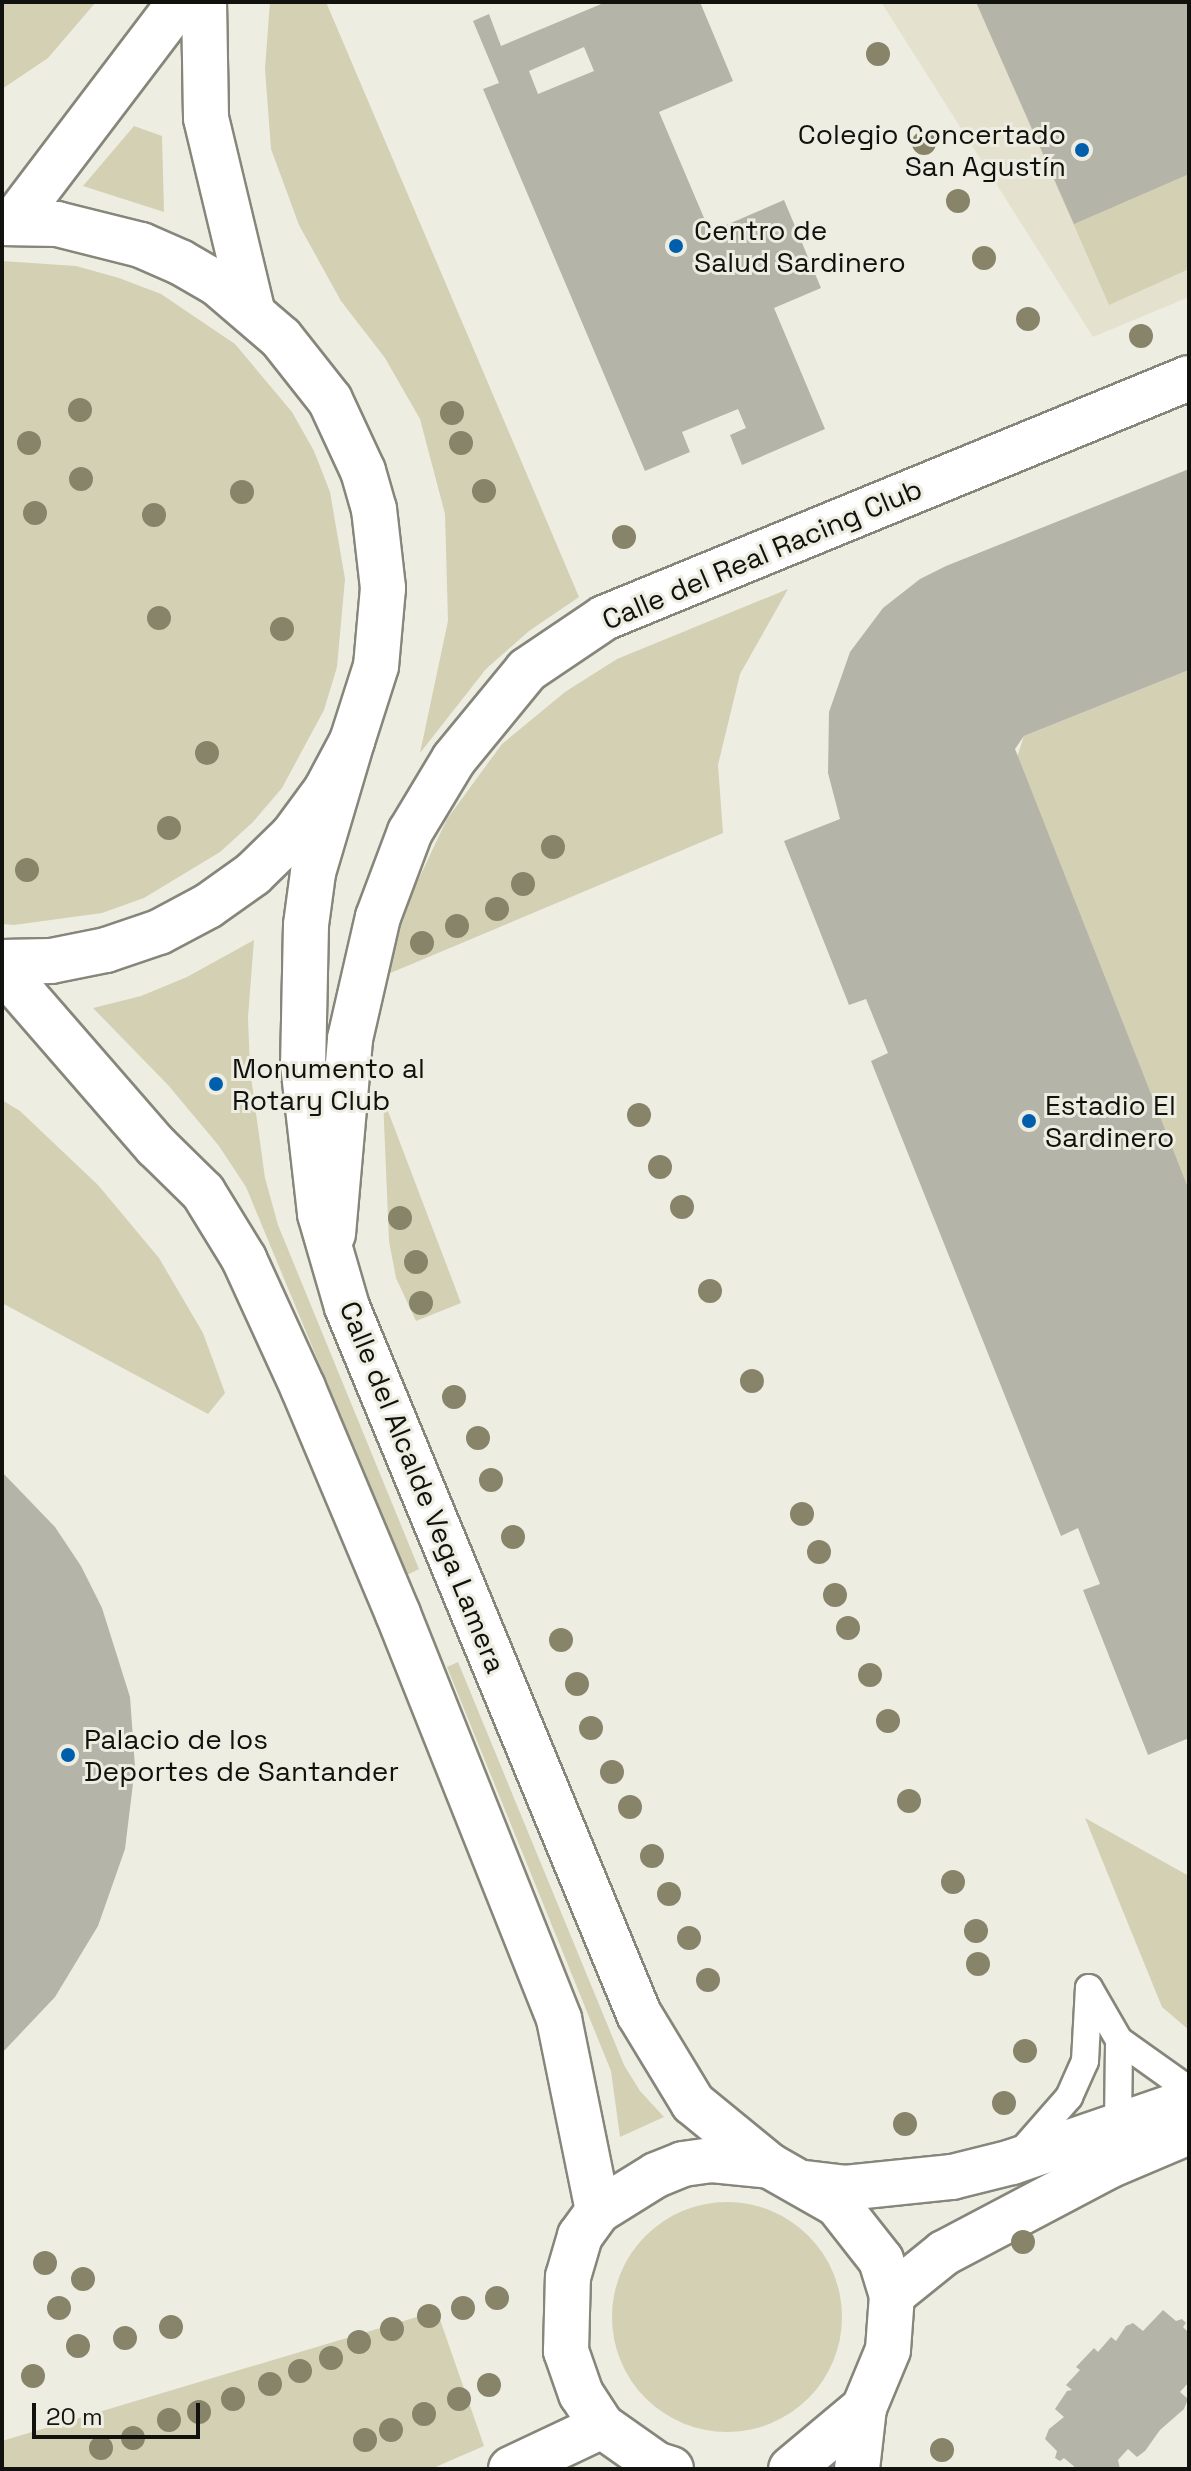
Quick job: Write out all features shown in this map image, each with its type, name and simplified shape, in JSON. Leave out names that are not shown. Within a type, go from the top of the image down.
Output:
[{"type":"main road","points":[[8,223],[180,2]]},
{"type":"main road","points":[[204,2],[206,118],[252,310]]},
{"type":"main road","points":[[2,962],[51,961],[106,950],[159,932],[208,906],[253,874],[293,835],[326,790],[352,741],[366,704],[382,627],[381,548],[374,509],[363,471],[330,400],[307,367],[252,310],[180,262],[141,245],[57,224],[8,223]]},
{"type":"main road","name":"Calle del Real Racing Club","points":[[331,1253],[350,1039],[378,917],[410,832],[446,771],[527,670],[604,618],[1189,378]]},
{"type":"main road","name":"Calle del Alcalde Vega Lamera","points":[[352,741],[313,873],[306,925],[303,1064],[320,1214],[368,1367],[501,1674],[639,2014],[693,2103],[787,2175],[837,2204],[861,2230],[881,2260],[892,2295]]},
{"type":"main road","points":[[2,969],[156,1146],[203,1192],[244,1259],[303,1388],[398,1614],[559,2019],[598,2211]]},
{"type":"main road","points":[[857,2469],[864,2408],[888,2350],[892,2295],[944,2253],[1189,2101]]},
{"type":"main road","points":[[671,2469],[656,2464],[602,2426],[581,2394],[566,2351],[564,2308],[568,2277],[580,2236],[598,2211],[656,2175],[683,2164],[712,2160],[845,2188],[952,2177],[1012,2162],[1189,2132]]},
{"type":"main road","points":[[791,2469],[864,2408]]},
{"type":"main road","points":[[511,2469],[602,2426]]},
{"type":"lane","points":[[1012,2162],[1069,2097],[1085,2061],[1089,1988],[1119,2040],[1189,2090]]},
{"type":"lane","points":[[1114,2146],[1119,2040]]},
{"type":"shaded area","points":[[2,2],[96,2],[48,58],[2,89]]},
{"type":"shaded area","points":[[270,2],[326,2],[579,597],[529,631],[486,669],[420,753],[448,621],[445,514],[420,419],[385,358],[341,301],[299,225],[271,149],[265,69]]},
{"type":"shaded area","name":"Colegio Concertado San Agustín","points":[[881,2],[1189,2],[1189,297],[1093,337]]},
{"type":"shaded area","name":"Colegio Concertado San Agustín","points":[[976,2],[1189,2],[1189,269],[1109,305]]},
{"type":"shaded area","points":[[134,126],[162,136],[164,212],[83,186]]},
{"type":"shaded area","points":[[2,261],[76,266],[119,278],[161,294],[235,344],[292,412],[314,451],[330,492],[345,579],[337,667],[324,710],[282,788],[253,822],[220,852],[144,898],[102,913],[14,925],[2,924]]},
{"type":"shaded area","points":[[788,589],[740,674],[718,765],[723,833],[388,974],[405,908],[447,819],[502,744],[565,692],[617,659]]},
{"type":"shaded area","points":[[1189,670],[1189,1190],[1017,757],[1024,736]]},
{"type":"shaded area","points":[[254,940],[248,1017],[250,1070],[265,1178],[278,1225],[419,1569],[407,1575],[246,1187],[219,1146],[168,1085],[93,1008],[141,996],[187,977]]},
{"type":"shaded area","points":[[383,1098],[461,1303],[416,1321],[396,1278],[389,1241]]},
{"type":"shaded area","points":[[2,1100],[20,1111],[98,1185],[159,1258],[203,1333],[225,1393],[208,1414],[2,1303]]},
{"type":"shaded area","points":[[458,1662],[624,2065],[640,2091],[664,2117],[620,2137],[611,2071],[447,1667]]},
{"type":"shaded area","points":[[1085,1818],[1189,1876],[1189,2030],[1162,2007]]},
{"type":"shaded area","points":[[727,2202],[771,2210],[809,2235],[834,2273],[842,2317],[834,2361],[809,2399],[771,2424],[727,2432],[683,2424],[645,2399],[620,2361],[612,2317],[620,2273],[645,2235],[683,2210]]},
{"type":"shaded area","points":[[437,2311],[484,2446],[431,2469],[2,2469],[2,2441]]},
{"type":"building","name":"Centro de Salud Sardinero","points":[[606,2],[700,2],[733,81],[659,112],[710,232],[784,200],[821,288],[774,308],[825,429],[742,465],[730,435],[746,428],[738,409],[682,432],[690,452],[645,471],[483,89],[499,83],[473,21],[489,14],[501,46]],"holes":[[[584,47],[594,71],[538,94],[529,71]]]},
{"type":"building","points":[[976,2],[1189,2],[1189,174],[1074,224]]},
{"type":"building","name":"Estadio El Sardinero","points":[[1189,469],[1189,670],[1024,736],[1015,749],[1189,1190],[1189,1738],[1148,1755],[1083,1590],[1100,1584],[1078,1528],[1061,1536],[871,1061],[888,1053],[866,999],[849,1005],[784,841],[840,819],[828,773],[829,712],[850,652],[883,608],[920,579],[946,566]]},
{"type":"building","name":"Palacio de los Deportes de Santander","points":[[2,1472],[55,1527],[81,1566],[102,1608],[130,1697],[135,1767],[125,1849],[98,1926],[55,1997],[2,2053]]},
{"type":"building","points":[[1163,2310],[1176,2321],[1182,2319],[1186,2323],[1183,2327],[1189,2333],[1189,2382],[1180,2392],[1188,2399],[1184,2409],[1160,2430],[1137,2457],[1128,2449],[1118,2460],[1120,2469],[1077,2469],[1064,2458],[1060,2461],[1055,2458],[1057,2451],[1045,2439],[1049,2429],[1064,2417],[1055,2409],[1067,2391],[1072,2390],[1066,2385],[1080,2370],[1076,2367],[1094,2348],[1098,2352],[1111,2337],[1116,2341],[1126,2326],[1133,2323],[1143,2331]]},
{"type":"place","name":"Colegio Concertado San Agustín","points":[[1082,150]]},
{"type":"place","name":"Centro de Salud Sardinero","points":[[676,246]]},
{"type":"place","name":"Monumento al Rotary Club","points":[[216,1084]]},
{"type":"place","name":"Estadio El Sardinero","points":[[1029,1121]]},
{"type":"place","name":"Palacio de los Deportes de Santander","points":[[68,1755]]}]
